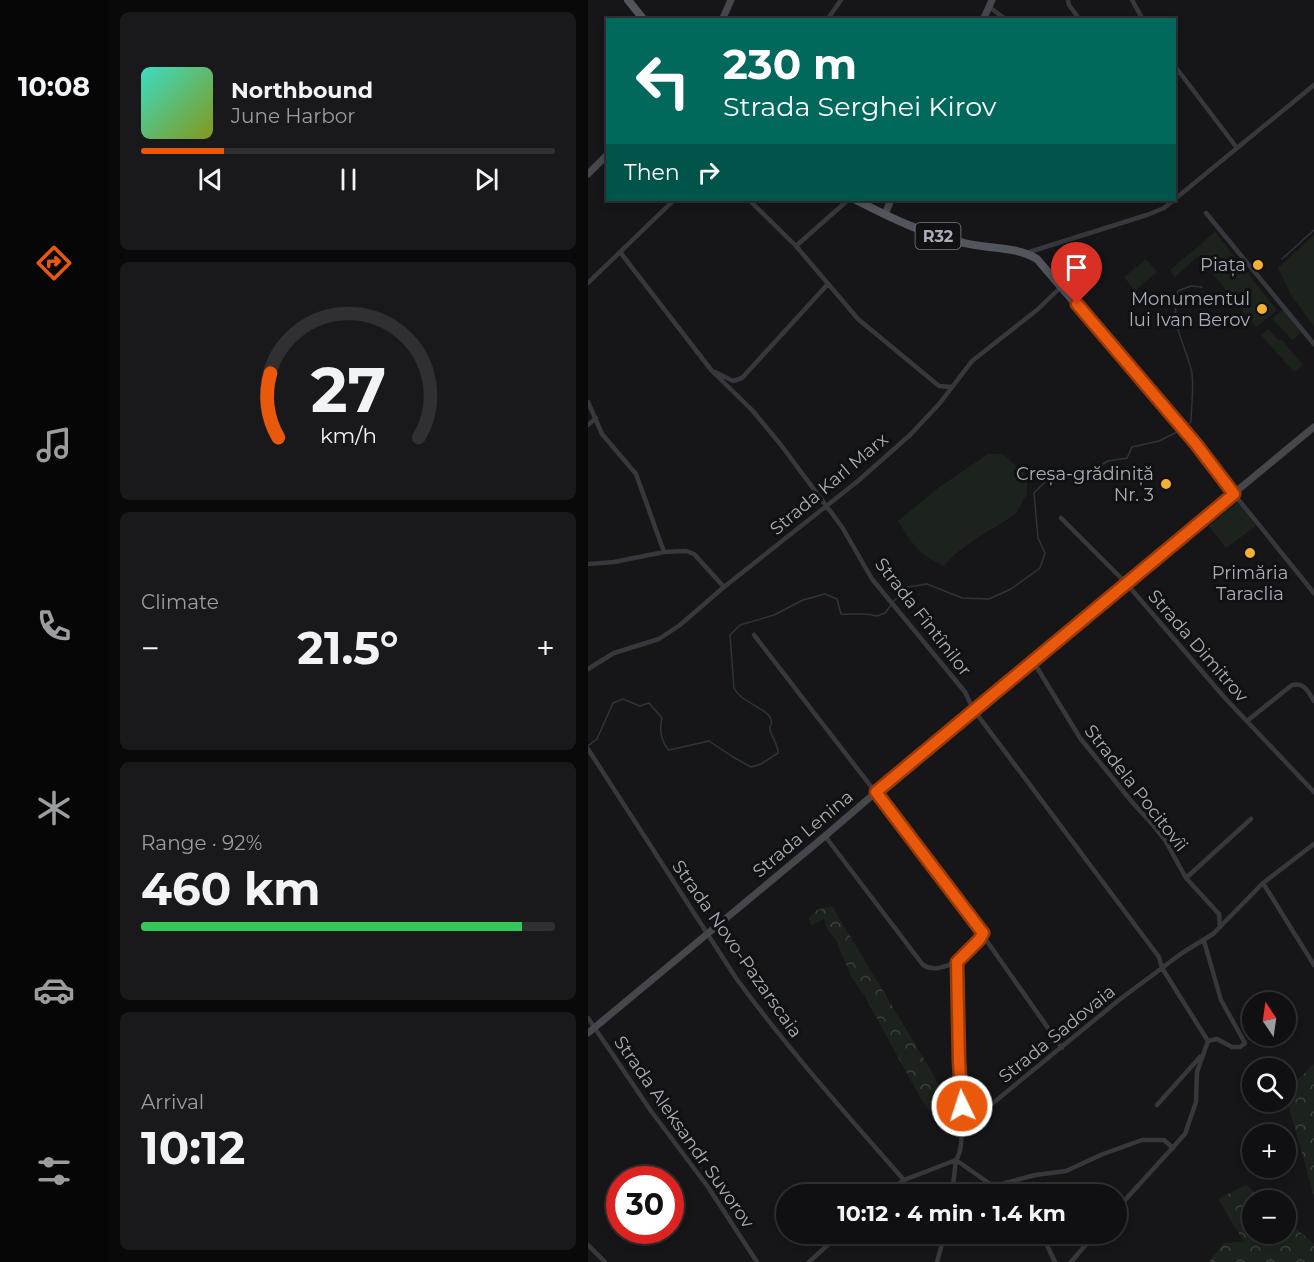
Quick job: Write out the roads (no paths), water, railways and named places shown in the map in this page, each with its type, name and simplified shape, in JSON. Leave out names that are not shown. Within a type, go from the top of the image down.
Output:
[{"type":"main road","points":[[628,0],[643,18]]},
{"type":"main road","name":"R32","points":[[858,201],[919,229],[963,243],[1025,253],[1037,259],[1196,444],[1234,494]]},
{"type":"street","points":[[723,18],[731,0]]},
{"type":"street","points":[[828,18],[841,0]]},
{"type":"street","points":[[1068,0],[1079,18]]},
{"type":"street","points":[[1132,0],[1142,18]]},
{"type":"street","points":[[984,18],[991,4],[1005,18]]},
{"type":"street","points":[[1176,68],[1237,148]]},
{"type":"street","points":[[1176,199],[1314,85]]},
{"type":"street","points":[[1309,89],[1314,96]]},
{"type":"street","points":[[588,174],[606,156]]},
{"type":"street","points":[[588,283],[673,201]]},
{"type":"street","points":[[750,201],[796,246],[858,319],[939,386],[952,387]]},
{"type":"street","points":[[796,246],[847,201]]},
{"type":"street","points":[[885,214],[891,201]]},
{"type":"street","points":[[1025,253],[1157,211],[1174,201]]},
{"type":"street","points":[[1206,213],[1314,344]]},
{"type":"street","name":"Strada Fîntînilor","points":[[620,252],[712,371],[752,410],[857,549],[872,579],[965,692],[973,709],[1159,957],[1162,968],[1208,1041]]},
{"type":"street","points":[[712,371],[723,374],[734,381],[742,378],[827,285]]},
{"type":"street","name":"Strada Karl Marx","points":[[588,669],[614,653],[666,636],[826,507],[910,435],[940,403],[972,361],[1062,286]]},
{"type":"street","points":[[588,402],[602,434],[636,474],[664,552]]},
{"type":"street","points":[[588,425],[596,418]]},
{"type":"street","name":"Strada Lenina","points":[[588,1033],[825,836],[973,709],[1314,427]]},
{"type":"street","points":[[1234,494],[1314,593]]},
{"type":"street","name":"Strada Dimitrov","points":[[1061,518],[1126,584],[1247,721],[1314,792]]},
{"type":"street","points":[[588,564],[614,562],[677,550],[694,554],[724,587]]},
{"type":"street","points":[[754,635],[983,933],[1062,1048]]},
{"type":"street","name":"Stradela Pocitovîi","points":[[1033,661],[1080,738],[1165,840],[1186,878],[1219,914],[1220,927]]},
{"type":"street","points":[[1247,721],[1292,685],[1304,686],[1314,701]]},
{"type":"street","name":"Strada Novo-Pazarscaia","points":[[589,751],[736,978],[786,1045],[904,1180]]},
{"type":"street","points":[[1186,878],[1251,819]]},
{"type":"street","points":[[825,836],[923,965],[929,969],[957,962],[983,933]]},
{"type":"street","name":"Strada Sadovaia","points":[[964,1128],[1162,968],[1204,941],[1263,883],[1314,844]]},
{"type":"street","points":[[1263,883],[1314,965]]},
{"type":"street","points":[[1127,1198],[1185,1134],[1196,1102],[1197,1072],[1208,1041],[1216,1039],[1232,1047],[1240,1047],[1245,1043],[1221,1000],[1204,941]]},
{"type":"street","points":[[953,1184],[964,1128],[959,1061],[957,962]]},
{"type":"street","name":"Strada Aleksandr Suvorov","points":[[588,1018],[651,1111],[708,1187],[757,1262]]},
{"type":"street","points":[[1157,1105],[1202,1054]]},
{"type":"street","points":[[1002,1184],[1035,1175],[1066,1171],[1142,1140],[1164,1140],[1173,1148]]},
{"type":"street","points":[[899,1184],[956,1160]]},
{"type":"street","points":[[956,1160],[990,1184]]},
{"type":"street","points":[[809,1262],[829,1244]]},
{"type":"street","points":[[937,1262],[942,1244]]},
{"type":"street","points":[[1046,1244],[1055,1262]]},
{"type":"street","points":[[1071,1262],[1087,1244]]},
{"type":"street","points":[[588,1245],[604,1262]]},
{"type":"waterway","points":[[1282,259],[1314,230]]},
{"type":"waterway","points":[[1185,427],[1191,422],[1193,381],[1176,322],[1176,303],[1178,291],[1191,286],[1202,287]]},
{"type":"waterway","points":[[894,601],[907,587],[927,584],[962,598],[989,599],[1011,589],[1040,568],[1045,553],[1038,538],[1034,493],[1051,476],[1088,473],[1108,461],[1127,458],[1132,447],[1159,441],[1181,430]]},
{"type":"waterway","points":[[588,746],[597,739],[613,703],[623,699],[640,706],[649,703],[662,718],[661,735],[669,750],[709,741],[751,767],[761,764],[778,753],[770,730],[772,724],[765,712],[742,698],[734,688],[730,635],[740,625],[774,615],[803,600],[825,594],[837,599],[841,614],[877,616],[885,613],[891,605]]},
{"type":"place","name":"Piața","points":[[1258,265]]},
{"type":"place","name":"Monumentul lui Ivan Berov","points":[[1262,309]]},
{"type":"place","name":"Creșa-grădiniță Nr. 3","points":[[1166,484]]},
{"type":"place","name":"Primăria Taraclia","points":[[1250,553]]}]
